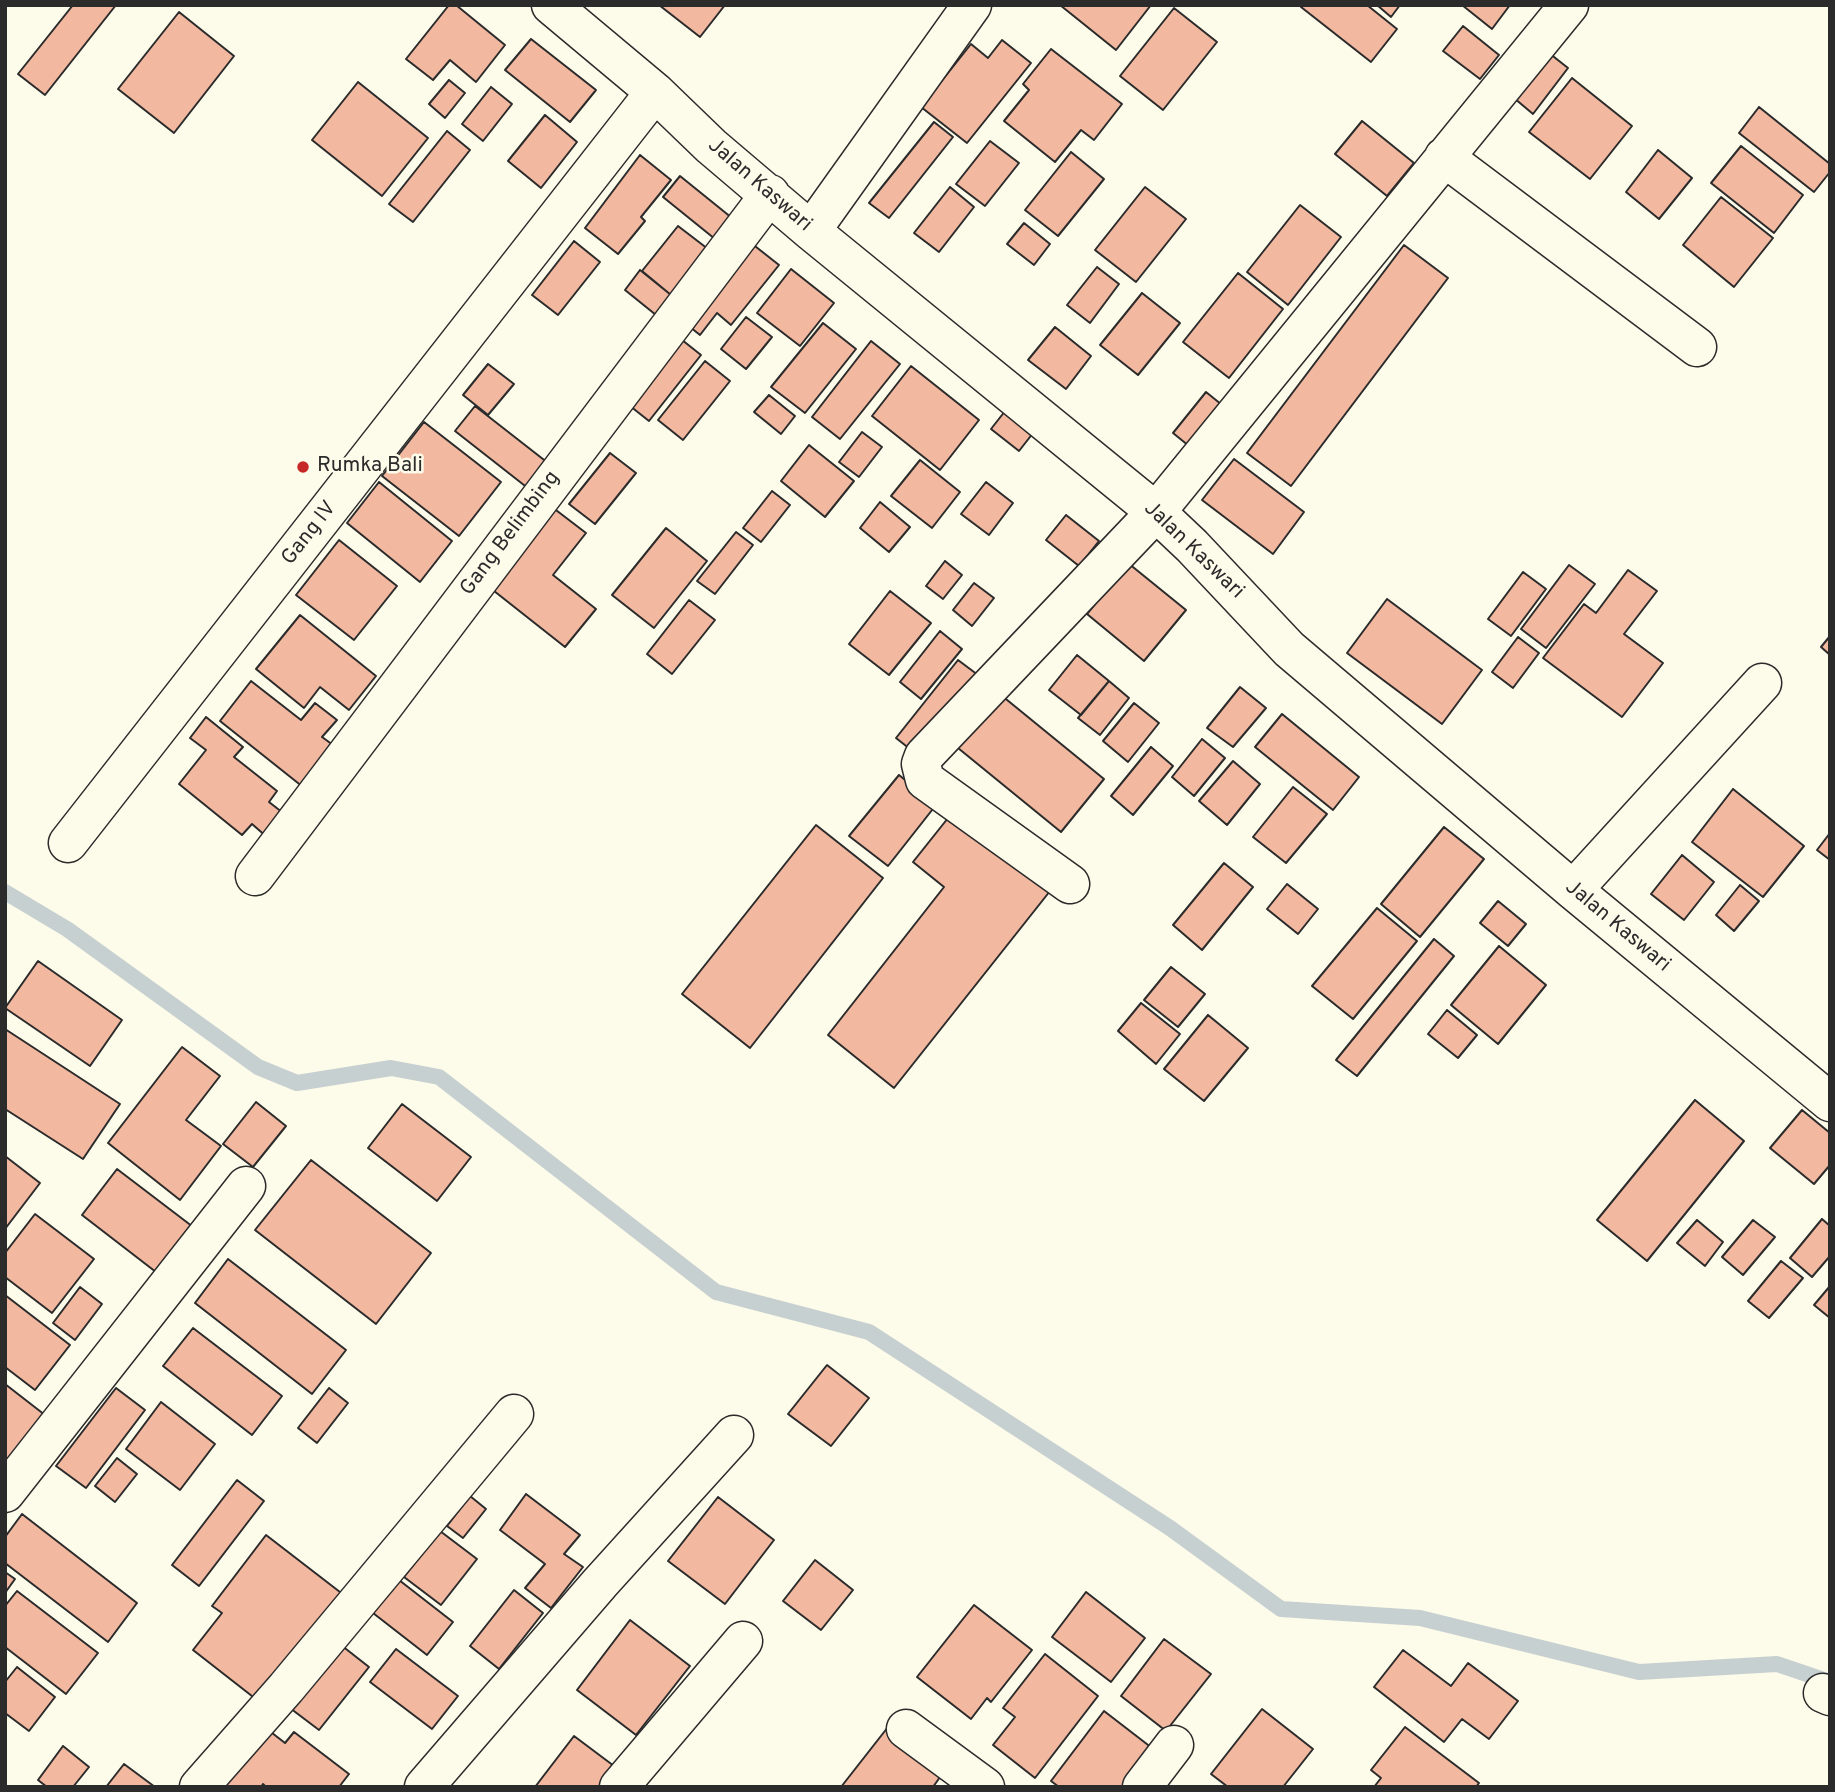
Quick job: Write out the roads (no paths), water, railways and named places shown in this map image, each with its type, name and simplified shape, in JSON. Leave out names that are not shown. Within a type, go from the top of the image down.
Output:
[{"type":"street","name":"Jalan Kaswari","points":[[551,5],[655,92],[711,146],[811,231],[1156,512],[1192,546],[1289,649],[1573,890],[1830,1102]]},
{"type":"street","points":[[811,231],[972,5]]},
{"type":"street","points":[[1070,884],[925,780],[921,764],[924,756],[1156,512],[1569,5]]},
{"type":"street","name":"Gang IV","points":[[68,843],[655,92]]},
{"type":"street","points":[[1444,157],[1697,347]]},
{"type":"street","name":"Gang Belimbing","points":[[255,876],[770,194]]},
{"type":"street","points":[[1573,890],[1762,683]]},
{"type":"street","points":[[5,1493],[246,1186]]},
{"type":"street","points":[[198,1787],[286,1688],[514,1414]]},
{"type":"street","points":[[424,1787],[600,1583],[734,1435]]},
{"type":"street","points":[[620,1787],[743,1641]]},
{"type":"street","points":[[906,1729],[985,1787]]},
{"type":"street","points":[[1142,1787],[1174,1745]]},
{"type":"waterway","points":[[5,892],[67,929],[258,1067],[297,1083],[391,1068],[439,1077],[716,1292],[869,1332],[1170,1528],[1281,1609],[1420,1618],[1639,1672],[1777,1664],[1830,1682]]},
{"type":"place","name":"Rumka Bali","points":[[303,467]]}]
